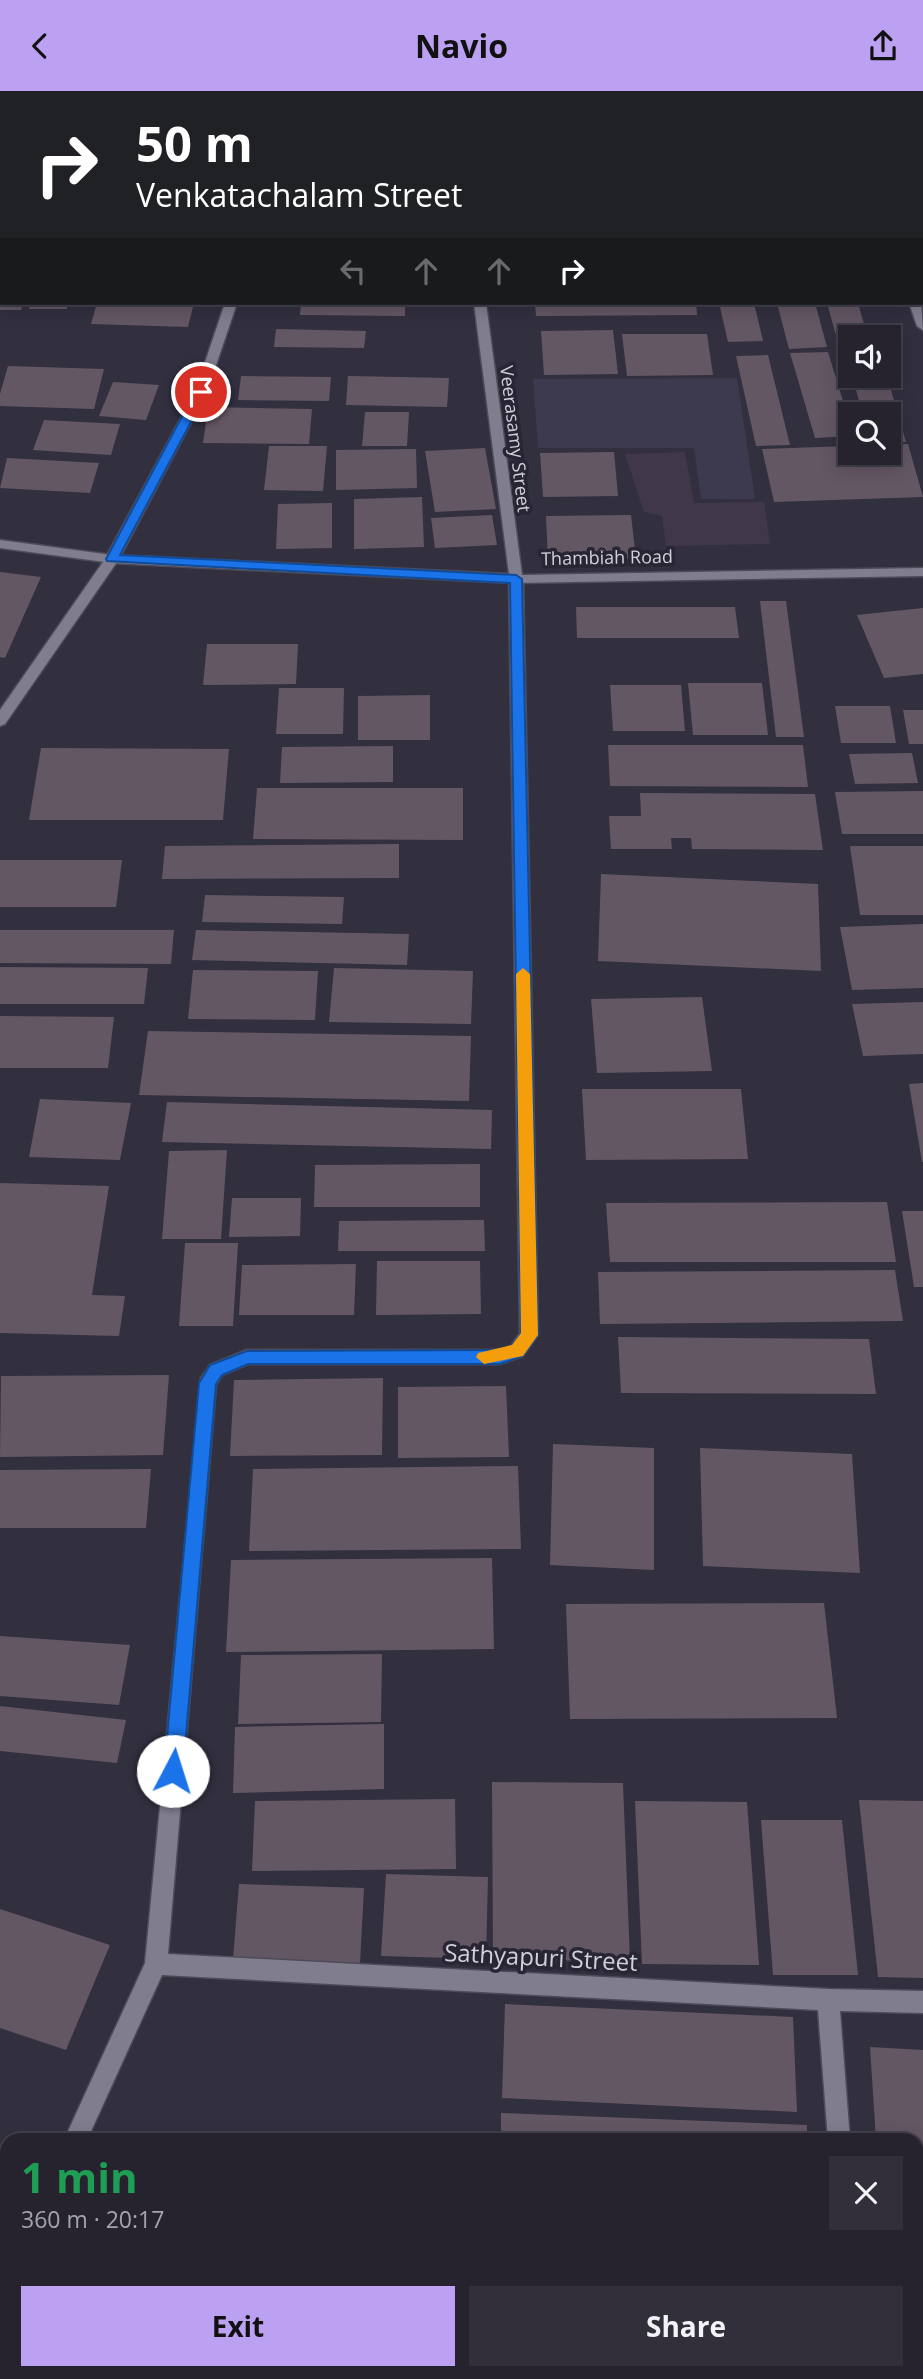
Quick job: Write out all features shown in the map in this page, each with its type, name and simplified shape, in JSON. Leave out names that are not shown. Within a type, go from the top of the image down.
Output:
[{"type":"street","points":[[0,721],[112,559],[201,392],[230,305]]},
{"type":"street","name":"Veerasamy Street","points":[[156,1964],[208,1383],[216,1370],[247,1357],[486,1357],[517,1351],[529,1335],[516,579],[480,305]]},
{"type":"street","points":[[916,305],[923,326]]},
{"type":"street","name":"Thambiah Road","points":[[0,544],[112,559],[516,579],[923,572]]},
{"type":"street","points":[[78,2133],[156,1964]]},
{"type":"street","name":"Sathyapuri Street","points":[[156,1964],[828,2000],[923,2002]]},
{"type":"street","points":[[828,2000],[838,2133]]},
{"type":"shaded area","points":[[737,378],[755,499],[701,499],[694,448],[538,448],[533,379]]},
{"type":"shaded area","points":[[685,452],[694,503],[764,502],[770,544],[666,546],[662,516],[644,512],[625,454]]},
{"type":"building","points":[[0,305],[22,305],[21,310],[0,310]]},
{"type":"building","points":[[30,305],[68,305],[67,309],[29,309]]},
{"type":"building","points":[[96,305],[194,305],[188,327],[91,324]]},
{"type":"building","points":[[301,305],[405,305],[405,316],[300,315]]},
{"type":"building","points":[[535,305],[696,305],[697,315],[536,316]]},
{"type":"building","points":[[719,305],[754,305],[763,341],[728,342]]},
{"type":"building","points":[[778,305],[816,305],[827,347],[789,349]]},
{"type":"building","points":[[828,305],[859,305],[864,325],[838,325],[838,339]]},
{"type":"building","points":[[276,329],[366,331],[364,348],[274,347]]},
{"type":"building","points":[[613,330],[618,374],[544,375],[541,331]]},
{"type":"building","points":[[622,334],[707,334],[713,375],[627,376]]},
{"type":"building","points":[[828,352],[843,402],[838,402],[838,437],[815,438],[790,353]]},
{"type":"building","points":[[768,355],[790,445],[756,446],[736,356]]},
{"type":"building","points":[[8,366],[104,369],[94,409],[0,406],[0,394]]},
{"type":"building","points":[[241,376],[331,377],[329,401],[238,400]]},
{"type":"building","points":[[348,376],[449,378],[447,407],[346,405]]},
{"type":"building","points":[[113,382],[159,385],[146,420],[99,416]]},
{"type":"building","points":[[855,388],[890,388],[894,402],[859,402]]},
{"type":"building","points":[[208,407],[312,409],[309,444],[203,443]]},
{"type":"building","points":[[365,412],[409,412],[407,446],[362,446]]},
{"type":"building","points":[[44,420],[120,424],[111,455],[33,450]]},
{"type":"building","points":[[901,425],[906,442],[901,442]]},
{"type":"building","points":[[901,444],[908,444],[923,497],[774,502],[762,449],[838,446],[838,465],[901,465]]},
{"type":"building","points":[[269,446],[327,446],[323,491],[264,490]]},
{"type":"building","points":[[485,448],[496,509],[435,512],[425,451]]},
{"type":"building","points":[[416,449],[417,488],[336,490],[336,450]]},
{"type":"building","points":[[614,452],[618,496],[543,497],[540,453]]},
{"type":"building","points":[[7,458],[99,463],[90,493],[0,488]]},
{"type":"building","points":[[422,497],[424,547],[354,549],[354,499]]},
{"type":"building","points":[[332,503],[332,548],[276,549],[278,504]]},
{"type":"building","points":[[492,515],[497,545],[435,548],[431,518]]},
{"type":"building","points":[[631,515],[636,559],[548,559],[546,516]]},
{"type":"building","points":[[0,572],[41,577],[5,658],[0,657]]},
{"type":"building","points":[[760,601],[786,601],[804,737],[776,737]]},
{"type":"building","points":[[576,607],[735,607],[739,638],[577,638]]},
{"type":"building","points":[[923,608],[923,674],[884,678],[857,615]]},
{"type":"building","points":[[207,644],[298,644],[296,684],[203,685]]},
{"type":"building","points":[[688,683],[762,683],[768,735],[693,735]]},
{"type":"building","points":[[610,685],[681,685],[685,731],[613,731]]},
{"type":"building","points":[[279,688],[344,688],[343,734],[276,734]]},
{"type":"building","points":[[430,695],[430,740],[358,740],[358,696]]},
{"type":"building","points":[[835,706],[890,706],[896,743],[841,743]]},
{"type":"building","points":[[903,710],[923,710],[923,744],[909,744]]},
{"type":"building","points":[[608,745],[803,745],[808,787],[610,786]]},
{"type":"building","points":[[393,746],[393,782],[280,783],[282,747]]},
{"type":"building","points":[[41,748],[229,749],[223,820],[29,820]]},
{"type":"building","points":[[912,753],[918,783],[855,784],[849,754]]},
{"type":"building","points":[[257,788],[463,788],[463,840],[253,839]]},
{"type":"building","points":[[923,791],[923,834],[842,834],[835,792]]},
{"type":"building","points":[[640,793],[815,794],[823,850],[692,849],[691,838],[671,838],[672,849],[611,849],[609,816],[641,816]]},
{"type":"building","points":[[399,844],[399,878],[162,879],[165,846]]},
{"type":"building","points":[[850,846],[923,846],[923,915],[860,915]]},
{"type":"building","points":[[0,860],[122,860],[116,907],[0,907]]},
{"type":"building","points":[[601,874],[818,884],[821,971],[598,961]]},
{"type":"building","points":[[205,895],[344,897],[342,924],[202,922]]},
{"type":"building","points":[[923,924],[923,988],[852,990],[840,927]]},
{"type":"building","points":[[0,930],[174,930],[171,964],[0,963]]},
{"type":"building","points":[[196,930],[409,934],[407,965],[192,960]]},
{"type":"building","points":[[0,967],[148,968],[144,1004],[0,1004]]},
{"type":"building","points":[[334,968],[473,971],[471,1024],[329,1022]]},
{"type":"building","points":[[193,970],[318,971],[315,1020],[188,1019]]},
{"type":"building","points":[[702,997],[712,1071],[597,1073],[591,999]]},
{"type":"building","points":[[923,1002],[923,1054],[863,1056],[852,1004]]},
{"type":"building","points":[[0,1016],[114,1017],[108,1068],[0,1068]]},
{"type":"building","points":[[148,1031],[471,1036],[469,1101],[139,1095]]},
{"type":"building","points":[[923,1083],[923,1162],[922,1162],[909,1084]]},
{"type":"building","points":[[582,1089],[741,1089],[748,1159],[586,1160]]},
{"type":"building","points":[[40,1099],[131,1103],[120,1160],[29,1157]]},
{"type":"building","points":[[167,1102],[492,1110],[491,1149],[162,1142]]},
{"type":"building","points":[[227,1150],[221,1239],[162,1239],[169,1151]]},
{"type":"building","points":[[480,1164],[480,1207],[314,1207],[315,1165]]},
{"type":"building","points":[[0,1183],[109,1186],[92,1295],[125,1296],[119,1336],[0,1333]]},
{"type":"building","points":[[232,1198],[301,1198],[300,1236],[229,1237]]},
{"type":"building","points":[[887,1202],[896,1262],[610,1262],[606,1203]]},
{"type":"building","points":[[902,1211],[923,1211],[923,1287],[914,1287]]},
{"type":"building","points":[[484,1220],[485,1251],[338,1251],[339,1221]]},
{"type":"building","points":[[185,1243],[238,1243],[233,1326],[179,1326]]},
{"type":"building","points":[[377,1261],[480,1261],[481,1314],[376,1315]]},
{"type":"building","points":[[356,1264],[354,1315],[239,1315],[242,1265]]},
{"type":"building","points":[[895,1270],[903,1321],[600,1324],[598,1272]]},
{"type":"building","points":[[618,1337],[869,1339],[876,1394],[621,1393]]},
{"type":"building","points":[[169,1375],[163,1455],[0,1457],[1,1376]]},
{"type":"building","points":[[383,1378],[382,1455],[230,1456],[234,1380]]},
{"type":"building","points":[[506,1386],[509,1457],[398,1458],[398,1387]]},
{"type":"building","points":[[553,1444],[654,1448],[654,1570],[550,1565]]},
{"type":"building","points":[[700,1448],[852,1454],[860,1573],[703,1566]]},
{"type":"building","points":[[518,1466],[521,1549],[249,1551],[253,1469]]},
{"type":"building","points":[[151,1469],[146,1528],[0,1528],[0,1470]]},
{"type":"building","points":[[492,1558],[494,1649],[226,1652],[231,1560]]},
{"type":"building","points":[[824,1603],[837,1718],[570,1719],[566,1604]]},
{"type":"building","points":[[0,1636],[130,1645],[119,1705],[0,1696]]},
{"type":"building","points":[[382,1654],[381,1722],[238,1724],[241,1655]]},
{"type":"building","points":[[0,1706],[126,1720],[117,1763],[0,1751]]},
{"type":"building","points":[[384,1724],[384,1789],[233,1793],[235,1727]]},
{"type":"building","points":[[492,1782],[623,1783],[630,1961],[493,1960]]},
{"type":"building","points":[[455,1799],[456,1869],[252,1871],[255,1801]]},
{"type":"building","points":[[859,1800],[923,1801],[923,1978],[878,1977]]},
{"type":"building","points":[[635,1801],[747,1802],[759,1965],[642,1964]]},
{"type":"building","points":[[761,1820],[842,1820],[858,1975],[773,1975]]},
{"type":"building","points":[[386,1874],[488,1877],[486,1959],[381,1956]]},
{"type":"building","points":[[239,1884],[364,1888],[360,1963],[233,1959]]},
{"type":"building","points":[[0,1909],[110,1945],[66,2050],[0,2028]]},
{"type":"building","points":[[505,2004],[793,2017],[797,2112],[502,2098]]},
{"type":"building","points":[[870,2047],[923,2050],[923,2133],[876,2133]]},
{"type":"building","points":[[501,2113],[807,2125],[807,2133],[501,2133]]},
{"type":"slow traffic","points":[[484,1357],[500,1357],[517,1351],[529,1335],[523,974]]},
{"type":"route","points":[[173,1771],[208,1383],[216,1370],[247,1357],[500,1357],[517,1351],[529,1335],[516,579],[112,559],[201,392]]}]
